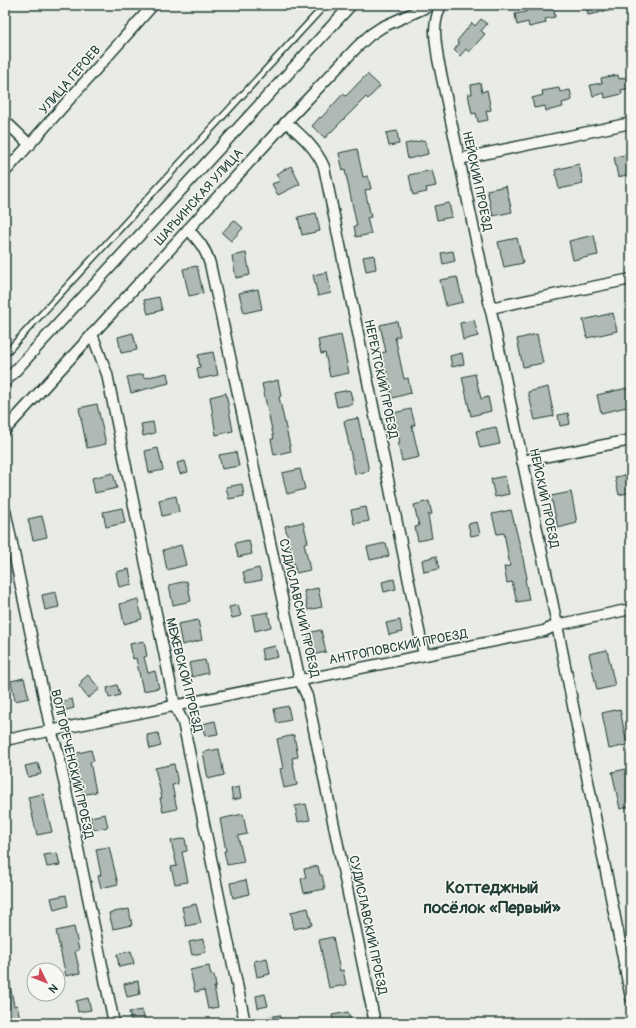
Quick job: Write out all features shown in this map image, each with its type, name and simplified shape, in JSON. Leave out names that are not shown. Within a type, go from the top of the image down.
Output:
[{"type":"street","name":"УЛИЦА ГЕРОЕВ","points":[[5,172],[153,5]]},
{"type":"street","name":"ШАРЬИНСКАЯ УЛИЦА","points":[[5,382],[351,5]]},
{"type":"street","name":"ШАРЬИНСКАЯ УЛИЦА","points":[[5,430],[286,122],[357,47],[370,35],[382,27],[431,5]]},
{"type":"street","name":"НЕЙСКИЙ ПРОЕЗД","points":[[442,5],[437,15],[434,32],[438,59],[557,625],[631,998]]},
{"type":"street","points":[[5,121],[30,145]]},
{"type":"street","name":"НЕРЕХТСКИЙ ПРОЕЗД","points":[[286,122],[313,146],[324,167],[424,655]]},
{"type":"street","points":[[459,159],[631,123]]},
{"type":"street","name":"СУДИСЛАВСКИЙ ПРОЕЗД","points":[[188,229],[202,245],[210,264],[300,680],[307,696],[375,1023]]},
{"type":"street","points":[[490,308],[631,279]]},
{"type":"street","name":"МЕЖЕВСКОЙ ПРОЕЗД","points":[[92,334],[107,374],[176,706],[183,722],[245,1023]]},
{"type":"street","points":[[522,460],[631,440]]},
{"type":"street","name":"ВОЛГОРЕЧЕНСКИЙ ПРОЕЗД","points":[[5,510],[51,731],[58,752],[114,1023]]},
{"type":"street","name":"АНТРОПОВСКИЙ ПРОЕЗД","points":[[5,740],[544,631],[557,625],[631,608]]},
{"type":"lane","points":[[5,354],[325,5]]},
{"type":"building","points":[[542,5],[543,8],[553,6],[555,17],[545,19],[546,23],[529,27],[528,22],[517,25],[515,14],[526,12],[525,7]]},
{"type":"building","points":[[586,5],[618,5],[618,9],[588,15]]},
{"type":"building","points":[[481,19],[487,24],[481,31],[485,34],[469,52],[466,49],[460,56],[454,50],[459,44],[457,41],[472,23],[475,26]]},
{"type":"building","points":[[367,74],[380,86],[368,99],[366,97],[325,138],[312,126],[343,94],[346,96]]},
{"type":"building","points":[[618,75],[619,79],[628,77],[631,88],[621,90],[622,94],[605,98],[604,93],[593,96],[590,85],[602,83],[601,78]]},
{"type":"building","points":[[480,83],[482,92],[487,90],[491,110],[486,111],[488,120],[478,122],[476,113],[472,114],[468,94],[472,94],[471,85]]},
{"type":"building","points":[[559,88],[560,92],[570,90],[572,100],[562,103],[563,107],[546,111],[545,106],[534,108],[532,98],[543,95],[542,91]]},
{"type":"building","points":[[397,131],[399,144],[389,146],[386,133]]},
{"type":"building","points":[[425,140],[428,154],[408,159],[405,144]]},
{"type":"building","points":[[357,149],[363,177],[368,176],[371,189],[365,190],[371,217],[367,218],[371,234],[356,237],[354,226],[357,226],[345,170],[343,171],[339,153]]},
{"type":"building","points":[[631,154],[631,174],[618,177],[614,157]]},
{"type":"building","points":[[579,164],[583,184],[559,189],[555,170]]},
{"type":"building","points":[[291,166],[300,184],[278,195],[272,184],[280,181],[276,174]]},
{"type":"building","points":[[432,170],[436,186],[426,188],[427,192],[413,195],[409,175]]},
{"type":"building","points":[[506,186],[512,212],[493,216],[487,190]]},
{"type":"building","points":[[449,203],[452,217],[437,220],[434,206]]},
{"type":"building","points":[[316,213],[320,231],[302,235],[298,217]]},
{"type":"building","points":[[234,220],[243,228],[231,241],[222,233]]},
{"type":"building","points":[[594,235],[598,255],[573,260],[569,241]]},
{"type":"building","points":[[517,238],[523,263],[504,267],[498,242]]},
{"type":"building","points":[[453,251],[455,261],[443,264],[441,253]]},
{"type":"building","points":[[246,253],[250,275],[236,278],[232,256]]},
{"type":"building","points":[[374,255],[376,269],[366,271],[363,257]]},
{"type":"building","points":[[197,266],[203,293],[189,296],[183,269]]},
{"type":"building","points":[[327,272],[331,293],[318,296],[313,275]]},
{"type":"building","points":[[457,277],[463,302],[446,306],[440,280]]},
{"type":"building","points":[[258,289],[262,309],[244,313],[239,293]]},
{"type":"building","points":[[159,297],[162,310],[148,314],[144,300]]},
{"type":"building","points":[[613,313],[617,331],[587,338],[583,320]]},
{"type":"building","points":[[474,320],[478,336],[463,340],[460,323]]},
{"type":"building","points":[[397,321],[400,336],[395,337],[404,379],[408,378],[411,393],[392,398],[386,369],[384,370],[380,353],[386,352],[380,325]]},
{"type":"building","points":[[133,333],[137,350],[121,353],[118,337]]},
{"type":"building","points":[[537,334],[543,363],[523,367],[517,339]]},
{"type":"building","points":[[341,335],[349,373],[330,377],[325,353],[321,354],[318,340]]},
{"type":"building","points":[[213,352],[218,375],[199,379],[197,368],[200,367],[198,355]]},
{"type":"building","points":[[462,353],[464,364],[452,367],[450,356]]},
{"type":"building","points":[[167,373],[169,383],[131,393],[127,377],[143,374],[144,378]]},
{"type":"building","points":[[475,374],[481,399],[488,397],[491,411],[471,416],[462,377]]},
{"type":"building","points":[[278,380],[281,396],[279,397],[291,451],[274,455],[271,439],[274,439],[262,384]]},
{"type":"building","points":[[548,387],[554,416],[535,420],[528,392]]},
{"type":"building","points":[[627,388],[631,406],[601,413],[597,395]]},
{"type":"building","points":[[350,390],[353,404],[337,407],[334,393]]},
{"type":"building","points":[[226,393],[233,431],[216,435],[210,397]]},
{"type":"building","points":[[97,404],[106,444],[87,448],[79,408]]},
{"type":"building","points":[[411,409],[415,425],[412,426],[419,457],[402,461],[394,413]]},
{"type":"building","points":[[568,413],[570,424],[560,426],[558,415]]},
{"type":"building","points":[[358,418],[369,471],[355,474],[344,421]]},
{"type":"building","points":[[153,422],[155,433],[143,436],[141,424]]},
{"type":"building","points":[[496,427],[500,444],[480,448],[476,431]]},
{"type":"building","points":[[158,448],[163,470],[149,473],[145,451]]},
{"type":"building","points":[[236,452],[239,466],[222,469],[219,455]]},
{"type":"building","points":[[185,461],[188,472],[180,474],[177,463]]},
{"type":"building","points":[[300,469],[305,489],[287,494],[282,473]]},
{"type":"building","points":[[113,473],[117,488],[95,493],[92,478]]},
{"type":"building","points":[[631,474],[631,492],[619,495],[615,477]]},
{"type":"building","points":[[505,476],[509,494],[495,497],[491,479]]},
{"type":"building","points":[[242,484],[244,496],[229,499],[226,487]]},
{"type":"building","points":[[571,492],[577,523],[558,528],[551,496]]},
{"type":"building","points":[[176,496],[179,512],[162,516],[159,500]]},
{"type":"building","points":[[429,501],[432,514],[428,515],[432,538],[418,541],[415,527],[419,526],[414,505]]},
{"type":"building","points":[[366,507],[369,521],[354,524],[351,510]]},
{"type":"building","points":[[122,508],[125,523],[106,527],[103,512]]},
{"type":"building","points":[[511,510],[527,578],[525,579],[529,600],[517,602],[512,582],[507,583],[504,567],[510,566],[504,533],[497,534],[492,514]]},
{"type":"building","points":[[42,516],[47,537],[33,540],[28,519]]},
{"type":"building","points":[[303,522],[308,542],[304,543],[310,570],[296,573],[285,526]]},
{"type":"building","points":[[477,522],[480,534],[471,536],[468,524]]},
{"type":"building","points":[[249,540],[252,554],[238,557],[235,543]]},
{"type":"building","points":[[386,543],[389,556],[370,560],[367,547]]},
{"type":"building","points":[[181,545],[186,565],[167,570],[163,550]]},
{"type":"building","points":[[436,556],[439,569],[424,572],[422,560]]},
{"type":"building","points":[[259,568],[262,580],[246,583],[243,572]]},
{"type":"building","points":[[129,569],[132,584],[119,587],[116,572]]},
{"type":"building","points":[[394,579],[396,589],[384,592],[382,582]]},
{"type":"building","points":[[187,581],[191,601],[173,605],[169,585]]},
{"type":"building","points":[[318,588],[322,607],[308,610],[304,591]]},
{"type":"building","points":[[56,592],[59,607],[45,610],[42,595]]},
{"type":"building","points":[[138,599],[142,619],[124,624],[120,604]]},
{"type":"building","points":[[238,605],[241,616],[232,618],[229,607]]},
{"type":"building","points":[[268,612],[271,627],[255,631],[252,615]]},
{"type":"building","points":[[198,620],[202,640],[182,645],[178,624]]},
{"type":"building","points":[[400,620],[402,632],[389,635],[386,623]]},
{"type":"building","points":[[321,630],[326,652],[312,655],[308,633]]},
{"type":"building","points":[[144,641],[147,656],[144,657],[148,673],[155,671],[159,688],[143,691],[136,658],[133,659],[130,644]]},
{"type":"building","points":[[275,646],[278,657],[263,660],[261,649]]},
{"type":"building","points":[[607,650],[615,686],[597,690],[589,654]]},
{"type":"building","points":[[205,660],[208,673],[192,677],[189,663]]},
{"type":"building","points":[[88,675],[100,689],[88,698],[79,686],[82,683],[81,681]]},
{"type":"building","points":[[24,678],[29,698],[15,701],[11,681]]},
{"type":"building","points":[[117,685],[120,695],[109,698],[107,688]]},
{"type":"building","points":[[72,699],[74,708],[63,711],[61,702]]},
{"type":"building","points":[[288,706],[291,720],[277,723],[274,709]]},
{"type":"building","points":[[620,709],[627,745],[609,749],[602,713]]},
{"type":"building","points":[[215,721],[218,734],[205,736],[202,724]]},
{"type":"building","points":[[158,733],[161,746],[150,749],[147,735]]},
{"type":"building","points":[[294,735],[298,757],[292,758],[297,785],[284,788],[280,769],[283,768],[277,739]]},
{"type":"building","points":[[219,749],[224,775],[208,779],[203,752]]},
{"type":"building","points":[[91,750],[94,761],[90,762],[96,792],[83,795],[74,754]]},
{"type":"building","points":[[38,763],[41,774],[28,777],[25,766]]},
{"type":"building","points":[[174,764],[178,784],[172,785],[177,809],[163,812],[160,798],[162,798],[155,768]]},
{"type":"building","points":[[631,768],[631,806],[620,809],[612,772]]},
{"type":"building","points":[[239,787],[241,798],[233,800],[231,789]]},
{"type":"building","points":[[43,794],[52,832],[37,835],[28,797]]},
{"type":"building","points":[[306,804],[310,820],[298,822],[295,806]]},
{"type":"building","points":[[105,814],[108,827],[93,830],[90,817]]},
{"type":"building","points":[[243,814],[247,834],[238,836],[244,862],[227,865],[220,819]]},
{"type":"building","points":[[185,838],[187,851],[182,852],[188,882],[175,884],[171,867],[177,866],[171,841]]},
{"type":"building","points":[[109,847],[118,884],[101,888],[98,876],[101,875],[96,849]]},
{"type":"building","points":[[57,853],[60,865],[47,867],[44,855]]},
{"type":"building","points":[[318,866],[320,875],[322,875],[325,889],[304,893],[301,879],[306,878],[304,869]]},
{"type":"building","points":[[246,880],[249,894],[233,898],[230,883]]},
{"type":"building","points":[[66,895],[68,906],[54,910],[51,898]]},
{"type":"building","points":[[196,904],[201,923],[186,926],[182,907]]},
{"type":"building","points":[[308,908],[312,925],[294,929],[291,912]]},
{"type":"building","points":[[129,909],[132,925],[113,929],[109,913]]},
{"type":"building","points":[[74,927],[79,950],[75,951],[80,973],[66,976],[66,962],[63,962],[56,931]]},
{"type":"building","points":[[333,937],[340,971],[343,970],[346,985],[329,988],[319,940]]},
{"type":"building","points":[[203,939],[206,952],[192,955],[189,942]]},
{"type":"building","points":[[131,951],[134,964],[119,967],[117,954]]},
{"type":"building","points":[[267,958],[270,974],[257,977],[254,961]]},
{"type":"building","points":[[209,966],[211,975],[214,975],[216,987],[214,987],[218,1007],[208,1009],[204,990],[195,992],[190,970]]},
{"type":"building","points":[[5,979],[9,979],[14,1006],[17,1005],[21,1023],[5,1023]]},
{"type":"building","points":[[138,981],[140,994],[127,997],[124,984]]},
{"type":"building","points":[[265,994],[268,1006],[258,1008],[256,996]]},
{"type":"building","points":[[88,998],[91,1010],[78,1012],[76,1001]]},
{"type":"building","points":[[142,1010],[145,1021],[132,1023],[129,1012]]},
{"type":"building","points":[[348,1012],[351,1023],[334,1023],[332,1015]]},
{"type":"building","points":[[280,1015],[282,1023],[258,1023],[257,1019]]},
{"type":"district","name":"Коттеджный посёлок «Первый»","points":[[492,897]]}]
